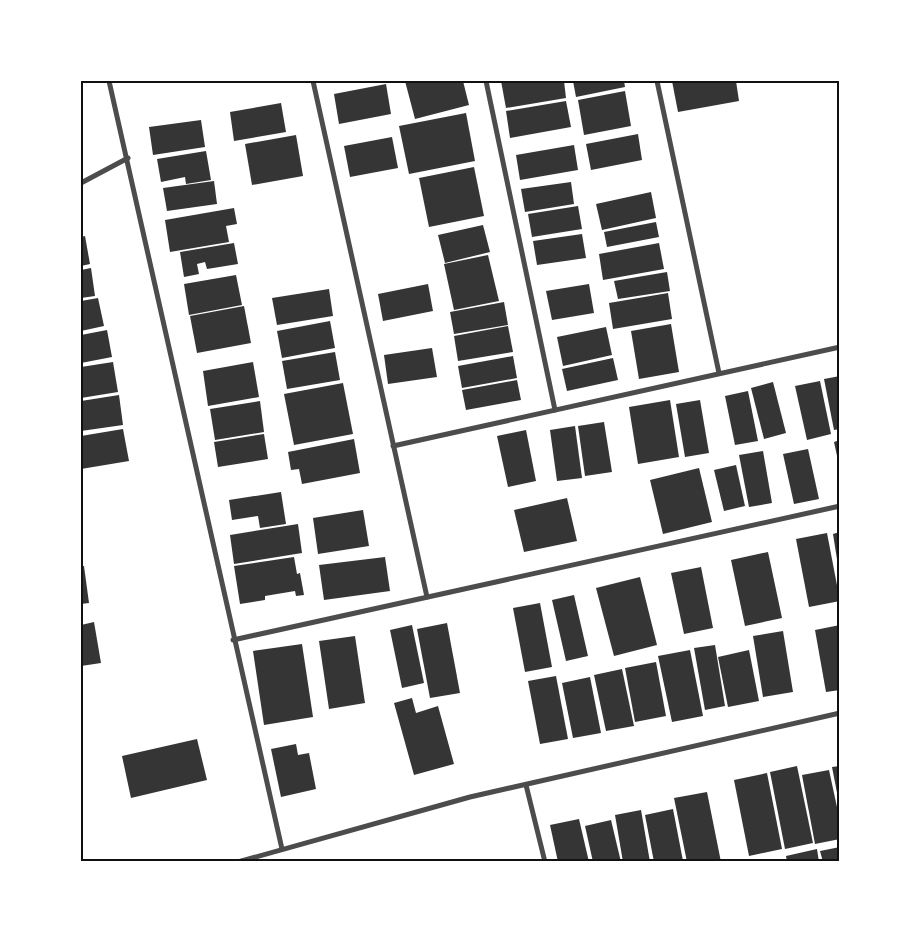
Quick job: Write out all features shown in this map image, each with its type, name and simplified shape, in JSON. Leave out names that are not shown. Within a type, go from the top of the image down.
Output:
[{"type":"street","points":[[109,81],[128,158],[282,849]]},
{"type":"street","points":[[313,81],[427,597]]},
{"type":"street","points":[[486,81],[555,410]]},
{"type":"street","points":[[657,81],[719,373]]},
{"type":"street","points":[[81,183],[128,158]]},
{"type":"street","points":[[393,446],[840,347]]},
{"type":"street","points":[[234,640],[840,506]]},
{"type":"street","points":[[238,862],[419,810],[840,713]]},
{"type":"street","points":[[526,785],[546,862]]},
{"type":"building","points":[[405,81],[463,81],[469,105],[415,119]]},
{"type":"building","points":[[501,81],[564,81],[566,98],[506,108]]},
{"type":"building","points":[[573,81],[624,81],[625,87],[576,97]]},
{"type":"building","points":[[672,81],[736,81],[739,101],[678,112]]},
{"type":"building","points":[[386,84],[391,114],[339,124],[334,94]]},
{"type":"building","points":[[625,91],[631,126],[584,135],[578,100]]},
{"type":"building","points":[[566,101],[571,127],[510,138],[506,111]]},
{"type":"building","points":[[281,103],[286,132],[234,141],[230,112]]},
{"type":"building","points":[[466,113],[475,161],[409,174],[399,126]]},
{"type":"building","points":[[201,120],[205,147],[153,155],[149,127]]},
{"type":"building","points":[[638,134],[642,160],[591,170],[586,144]]},
{"type":"building","points":[[296,135],[303,176],[252,185],[245,144]]},
{"type":"building","points":[[392,137],[398,168],[350,177],[344,146]]},
{"type":"building","points":[[574,145],[578,170],[520,180],[516,155]]},
{"type":"building","points":[[206,151],[211,180],[186,184],[185,177],[161,182],[157,159]]},
{"type":"building","points":[[474,167],[484,216],[429,227],[419,178]]},
{"type":"building","points":[[214,181],[217,204],[167,211],[163,188]]},
{"type":"building","points":[[571,182],[574,204],[525,212],[521,189]]},
{"type":"building","points":[[651,192],[656,218],[602,230],[596,204]]},
{"type":"building","points":[[578,206],[582,229],[532,237],[528,214]]},
{"type":"building","points":[[234,208],[237,224],[226,226],[229,242],[170,252],[165,220]]},
{"type":"building","points":[[656,222],[659,237],[607,247],[604,232]]},
{"type":"building","points":[[483,225],[490,252],[445,263],[438,235]]},
{"type":"building","points":[[582,234],[586,258],[537,265],[533,241]]},
{"type":"building","points":[[85,236],[90,264],[81,266],[81,237]]},
{"type":"building","points":[[234,243],[238,264],[207,269],[205,262],[197,264],[199,274],[184,277],[180,252]]},
{"type":"building","points":[[659,243],[664,269],[603,280],[599,254]]},
{"type":"building","points":[[488,255],[499,301],[454,310],[444,264]]},
{"type":"building","points":[[91,268],[95,296],[81,298],[81,270]]},
{"type":"building","points":[[667,272],[670,291],[618,299],[614,281]]},
{"type":"building","points":[[236,275],[242,305],[189,315],[184,284]]},
{"type":"building","points":[[428,284],[433,311],[383,321],[378,294]]},
{"type":"building","points":[[589,284],[594,313],[552,320],[546,291]]},
{"type":"building","points":[[329,289],[333,316],[277,325],[272,298]]},
{"type":"building","points":[[668,293],[672,319],[613,329],[609,303]]},
{"type":"building","points":[[98,298],[104,326],[81,331],[81,301]]},
{"type":"building","points":[[504,302],[508,325],[454,334],[450,312]]},
{"type":"building","points":[[244,306],[251,343],[197,353],[190,316]]},
{"type":"building","points":[[330,321],[335,348],[282,358],[277,331]]},
{"type":"building","points":[[671,324],[679,372],[639,379],[631,331]]},
{"type":"building","points":[[508,326],[513,352],[458,361],[454,336]]},
{"type":"building","points":[[606,327],[612,355],[563,366],[557,337]]},
{"type":"building","points":[[107,330],[112,357],[81,363],[81,335]]},
{"type":"building","points":[[432,348],[437,377],[388,384],[384,355]]},
{"type":"building","points":[[335,352],[340,380],[287,389],[282,361]]},
{"type":"building","points":[[513,356],[517,378],[462,388],[458,366]]},
{"type":"building","points":[[613,358],[618,380],[567,391],[562,369]]},
{"type":"building","points":[[113,362],[118,392],[81,398],[81,367]]},
{"type":"building","points":[[253,362],[259,397],[208,406],[203,371]]},
{"type":"building","points":[[840,376],[840,429],[834,430],[824,379]]},
{"type":"building","points":[[517,380],[521,400],[466,410],[462,390]]},
{"type":"building","points":[[820,381],[831,434],[807,440],[795,386]]},
{"type":"building","points":[[773,382],[786,433],[764,439],[751,388]]},
{"type":"building","points":[[343,383],[353,434],[294,445],[284,394]]},
{"type":"building","points":[[748,391],[758,441],[735,445],[725,396]]},
{"type":"building","points":[[119,395],[123,425],[81,431],[81,401]]},
{"type":"building","points":[[670,400],[679,457],[638,464],[629,407]]},
{"type":"building","points":[[700,400],[709,453],[685,457],[676,404]]},
{"type":"building","points":[[260,401],[264,432],[215,440],[210,409]]},
{"type":"building","points":[[604,422],[612,472],[585,476],[578,426]]},
{"type":"building","points":[[575,426],[582,478],[557,481],[550,430]]},
{"type":"building","points":[[123,429],[129,461],[81,469],[81,436]]},
{"type":"building","points":[[526,430],[536,481],[508,487],[497,436]]},
{"type":"building","points":[[264,434],[268,459],[218,467],[214,442]]},
{"type":"building","points":[[354,439],[360,473],[302,484],[299,469],[291,470],[288,452]]},
{"type":"building","points":[[840,440],[840,465],[839,465],[834,442]]},
{"type":"building","points":[[808,449],[819,499],[794,504],[783,454]]},
{"type":"building","points":[[763,451],[772,503],[749,507],[739,455]]},
{"type":"building","points":[[736,465],[745,506],[724,511],[714,470]]},
{"type":"building","points":[[699,468],[712,522],[663,534],[650,480]]},
{"type":"building","points":[[281,492],[286,524],[260,528],[258,516],[232,520],[229,500]]},
{"type":"building","points":[[567,498],[577,541],[524,552],[514,510]]},
{"type":"building","points":[[363,510],[369,546],[318,554],[313,518]]},
{"type":"building","points":[[298,524],[302,553],[234,564],[230,535]]},
{"type":"building","points":[[840,532],[840,572],[839,572],[833,534]]},
{"type":"building","points":[[827,533],[840,601],[809,607],[796,539]]},
{"type":"building","points":[[768,552],[782,618],[745,626],[731,560]]},
{"type":"building","points":[[294,557],[297,574],[300,573],[304,595],[296,596],[295,591],[265,596],[265,600],[240,604],[234,566]]},
{"type":"building","points":[[385,557],[390,591],[324,600],[319,565]]},
{"type":"building","points":[[81,566],[84,566],[89,603],[81,604]]},
{"type":"building","points":[[701,567],[713,628],[684,634],[671,573]]},
{"type":"building","points":[[640,577],[657,645],[614,656],[596,588]]},
{"type":"building","points":[[574,595],[588,656],[566,661],[552,600]]},
{"type":"building","points":[[540,603],[552,667],[525,672],[513,608]]},
{"type":"building","points":[[94,622],[101,663],[81,666],[81,625]]},
{"type":"building","points":[[447,623],[460,693],[430,698],[417,629]]},
{"type":"building","points":[[412,625],[424,683],[402,688],[390,630]]},
{"type":"building","points":[[840,625],[840,690],[826,692],[815,630]]},
{"type":"building","points":[[783,631],[793,692],[763,697],[753,636]]},
{"type":"building","points":[[355,636],[365,703],[329,709],[319,641]]},
{"type":"building","points":[[302,644],[313,717],[264,725],[253,651]]},
{"type":"building","points":[[715,645],[725,706],[705,710],[694,648]]},
{"type":"building","points":[[690,650],[703,716],[672,722],[658,656]]},
{"type":"building","points":[[749,650],[759,701],[728,707],[718,657]]},
{"type":"building","points":[[656,662],[666,716],[635,722],[625,668]]},
{"type":"building","points":[[622,669],[634,726],[606,731],[594,675]]},
{"type":"building","points":[[556,676],[568,739],[540,744],[528,681]]},
{"type":"building","points":[[590,677],[601,733],[573,738],[562,683]]},
{"type":"building","points":[[412,698],[416,713],[438,706],[454,764],[414,775],[394,703]]},
{"type":"building","points":[[197,739],[207,780],[131,798],[122,756]]},
{"type":"building","points":[[296,744],[298,755],[309,753],[316,789],[281,797],[271,749]]},
{"type":"building","points":[[797,766],[813,843],[785,849],[770,772]]},
{"type":"building","points":[[840,766],[840,803],[839,803],[832,767]]},
{"type":"building","points":[[829,770],[840,821],[840,839],[815,844],[802,775]]},
{"type":"building","points":[[767,773],[782,849],[749,856],[734,780]]},
{"type":"building","points":[[707,792],[721,862],[687,862],[674,798]]},
{"type":"building","points":[[673,809],[683,861],[654,862],[645,815]]},
{"type":"building","points":[[641,810],[650,862],[623,862],[615,815]]},
{"type":"building","points":[[579,819],[589,862],[558,862],[550,825]]},
{"type":"building","points":[[611,820],[621,862],[593,862],[585,826]]},
{"type":"building","points":[[840,847],[840,862],[823,862],[820,851]]},
{"type":"building","points":[[817,849],[819,862],[787,862],[786,856]]}]
